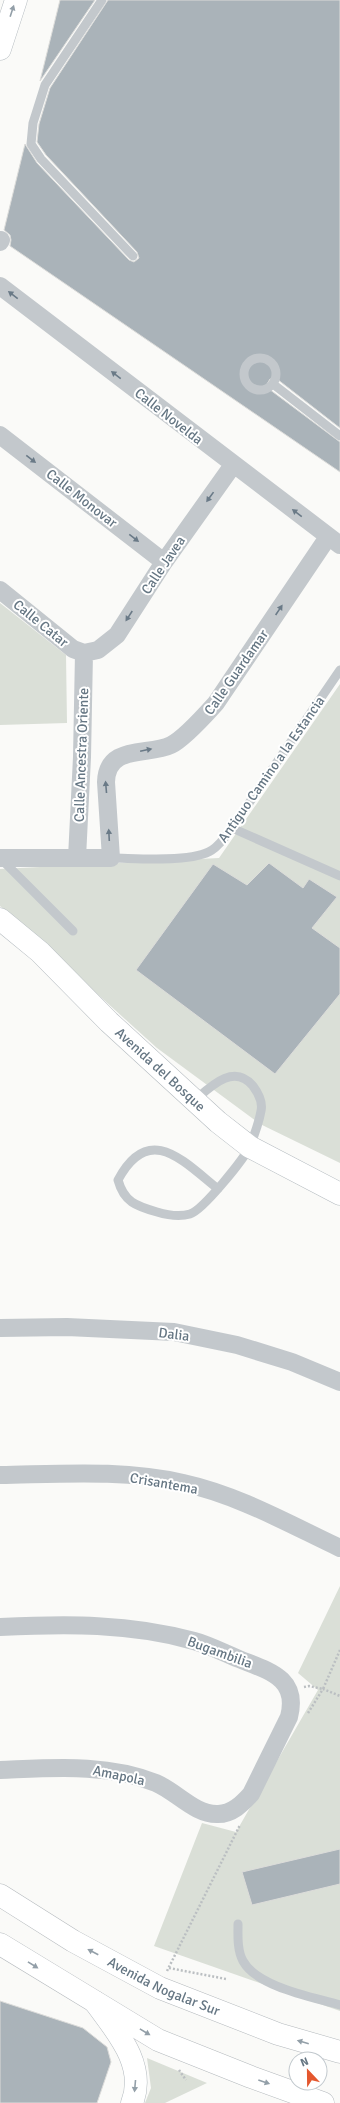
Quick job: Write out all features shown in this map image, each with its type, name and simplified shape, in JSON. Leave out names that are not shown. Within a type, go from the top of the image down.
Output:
[{"type":"main road","points":[[0,49],[16,0]]},
{"type":"main road","name":"Avenida del Bosque","points":[[0,920],[40,952],[109,1022],[194,1101],[250,1147],[340,1194]]},
{"type":"main road","name":"Avenida Nogalar Sur","points":[[0,1895],[73,1941],[160,1988],[278,2034],[340,2052]]},
{"type":"main road","points":[[0,1944],[158,2040],[251,2077],[324,2103]]},
{"type":"main road","points":[[95,2002],[130,2054],[136,2077],[132,2103]]},
{"type":"street","name":"Calle Novelda","points":[[0,286],[334,541]]},
{"type":"street","name":"Calle Monovar","points":[[0,435],[164,562]]},
{"type":"street","name":"Calle Javea","points":[[84,653],[98,650],[117,635],[164,562],[233,465]]},
{"type":"street","name":"Calle Guardamar","points":[[110,765],[122,755],[171,745],[201,720],[216,703],[334,541]]},
{"type":"street","name":"Calle Catar","points":[[0,590],[64,643],[84,653]]},
{"type":"street","name":"Calle Ancestra Oriente","points":[[77,858],[82,757],[84,653]]},
{"type":"street","name":"Calle Ancestra Oriente","points":[[110,765],[106,773],[106,782],[111,858]]},
{"type":"street","name":"Antiguo Camino a la Estancia","points":[[0,858],[111,858]]},
{"type":"street","name":"Dalia","points":[[0,1328],[67,1327],[174,1332],[238,1345],[292,1362],[340,1382]]},
{"type":"street","name":"Crisantema","points":[[0,1475],[106,1474],[148,1477],[183,1483],[243,1503],[340,1548]]},
{"type":"street","name":"Bugambilia","points":[[0,1627],[91,1625],[129,1628],[160,1633],[195,1641],[268,1670],[282,1679],[290,1691]]},
{"type":"street","points":[[235,1818],[242,1804],[254,1787],[290,1717],[292,1705],[290,1691]]},
{"type":"street","name":"Amapola","points":[[0,1770],[89,1768],[126,1774],[157,1783],[196,1808],[235,1818]]},
{"type":"lane","points":[[102,0],[45,85],[33,124],[31,144],[41,160],[133,256]]},
{"type":"lane","points":[[273,384],[340,436]]},
{"type":"lane","name":"Antiguo Camino a la Estancia","points":[[111,858],[190,858],[211,851],[221,842],[232,828],[340,670]]},
{"type":"lane","points":[[232,828],[340,876]]},
{"type":"lane","points":[[0,858],[73,931]]},
{"type":"lane","points":[[194,1101],[216,1082],[235,1076],[248,1080],[260,1094],[262,1111],[250,1147],[218,1189],[204,1206],[191,1214],[179,1216],[156,1212],[130,1202],[121,1191],[118,1180],[131,1160],[141,1153],[154,1150],[164,1150],[175,1155],[218,1189]]},
{"type":"lane","points":[[238,1924],[239,1948],[242,1960],[252,1972],[279,1986],[340,2006]]},
{"type":"path","points":[[306,1716],[323,1689],[340,1650]]},
{"type":"path","points":[[290,1691],[309,1686],[323,1689],[340,1696]]},
{"type":"path","points":[[160,1988],[235,1818]]},
{"type":"path","points":[[168,1968],[226,1979]]},
{"type":"shaded area","points":[[0,603],[66,655],[67,723],[0,725]]},
{"type":"shaded area","points":[[340,684],[340,1163],[260,1124],[157,1048],[0,906],[0,869],[219,858]]},
{"type":"shaded area","points":[[340,1586],[340,2011],[154,1946],[202,1823],[236,1832],[318,1690],[298,1673]]},
{"type":"shaded area","points":[[147,2058],[207,2083],[165,2103],[145,2103],[151,2088]]},
{"type":"building","points":[[60,0],[95,0],[40,81]]},
{"type":"building","points":[[108,0],[340,0],[340,428],[277,379],[270,379],[267,384],[269,389],[340,442],[340,472],[10,246],[10,235],[4,230],[25,144],[37,163],[129,260],[134,262],[139,258],[137,252],[46,155],[37,142],[39,124],[50,88]]},
{"type":"building","points":[[269,863],[303,888],[309,879],[337,897],[312,928],[340,948],[340,994],[275,1074],[136,970],[213,864],[247,885]]},
{"type":"building","points":[[340,1849],[340,1884],[252,1905],[242,1872]]},
{"type":"building","points":[[0,2001],[83,2028],[107,2047],[111,2062],[97,2103],[0,2103]]}]
